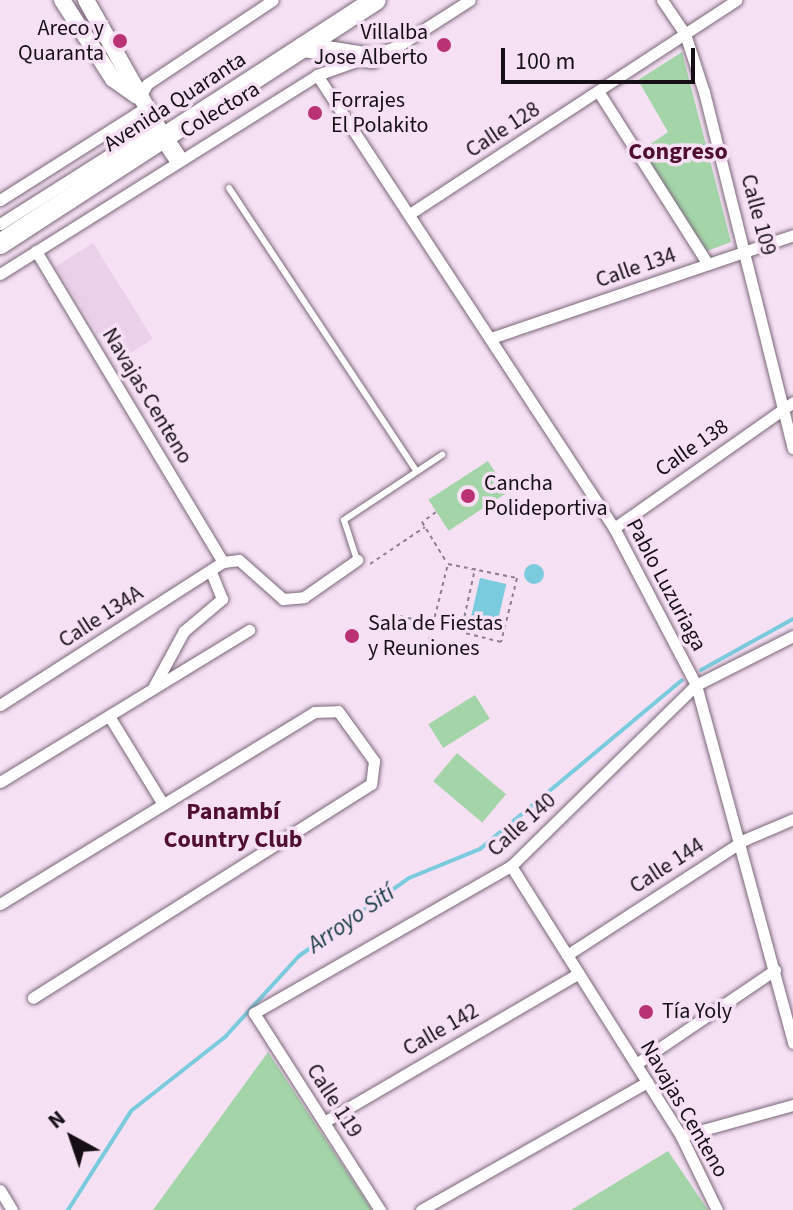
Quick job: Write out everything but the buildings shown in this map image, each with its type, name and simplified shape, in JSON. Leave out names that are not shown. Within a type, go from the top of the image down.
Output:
[{"type":"highway","name":"Avenida Quaranta","points":[[0,244],[160,131],[376,0]]},
{"type":"highway","points":[[303,47],[372,58]]},
{"type":"main road","points":[[62,0],[113,79],[140,101]]},
{"type":"main road","points":[[86,0],[130,68],[140,101],[178,159]]},
{"type":"street","points":[[0,200],[140,101],[147,84],[273,0]]},
{"type":"street","name":"Colectora","points":[[0,274],[178,159],[317,75],[372,58],[470,0]]},
{"type":"street","name":"Calle 109","points":[[662,0],[685,34],[748,250],[793,448]]},
{"type":"street","name":"Calle 128","points":[[411,213],[737,0]]},
{"type":"street","name":"Pablo Luzuriaga","points":[[317,75],[411,213],[614,528],[696,685],[744,840],[793,1043]]},
{"type":"street","points":[[598,91],[708,264]]},
{"type":"street","name":"Colectora","points":[[0,224],[160,131]]},
{"type":"street","name":"Calle 134","points":[[491,338],[793,235]]},
{"type":"street","name":"Navajas Centeno","points":[[36,251],[223,562]]},
{"type":"street","name":"Calle 138","points":[[614,528],[793,402]]},
{"type":"street","points":[[223,562],[239,560],[283,599],[304,597],[357,560]]},
{"type":"street","name":"Calle 134A","points":[[0,705],[223,562]]},
{"type":"street","points":[[151,690],[184,631],[222,599],[210,570]]},
{"type":"street","points":[[0,782],[249,630]]},
{"type":"street","name":"Calle 140","points":[[254,1013],[511,866],[696,685],[793,636]]},
{"type":"street","points":[[0,904],[163,804],[329,709],[338,711],[378,773],[33,998]]},
{"type":"street","points":[[109,716],[163,804]]},
{"type":"street","name":"Calle 144","points":[[567,955],[744,840],[793,819]]},
{"type":"street","name":"Navajas Centeno","points":[[511,866],[681,1136],[717,1210]]},
{"type":"street","points":[[636,1064],[775,970]]},
{"type":"street","name":"Calle 142","points":[[324,1122],[579,973]]},
{"type":"street","name":"Calle 119","points":[[254,1013],[380,1210]]},
{"type":"street","points":[[421,1210],[647,1082]]},
{"type":"street","points":[[681,1136],[793,1105]]},
{"type":"street","points":[[0,1190],[12,1210]]},
{"type":"lane","points":[[229,188],[416,471]]},
{"type":"lane","points":[[357,560],[344,520],[442,455]]},
{"type":"path","points":[[425,656],[448,564],[422,522],[436,512]]},
{"type":"path","points":[[357,560],[365,567],[425,527]]},
{"type":"path","points":[[448,564],[475,569],[517,578],[501,642],[461,632],[475,569]]},
{"type":"path","points":[[385,621],[400,616],[433,625]]},
{"type":"shaded area","points":[[93,243],[153,339],[116,362],[56,266]]},
{"type":"green space","points":[[682,52],[731,242],[707,251],[642,150],[668,132],[638,80]]},
{"type":"green space","name":"Cancha Polideportiva","points":[[488,461],[508,492],[449,531],[428,500]]},
{"type":"green space","points":[[475,695],[490,719],[443,748],[428,724]]},
{"type":"green space","points":[[457,753],[506,794],[482,822],[433,781]]},
{"type":"green space","points":[[268,1052],[372,1210],[153,1210]]},
{"type":"green space","points":[[668,1151],[708,1210],[571,1210]]},
{"type":"water","points":[[534,564],[541,567],[544,574],[541,581],[534,584],[527,581],[524,574],[527,567]]},
{"type":"water","points":[[480,578],[506,584],[495,632],[469,626]]},
{"type":"waterway","name":"Arroyo Sití","points":[[701,670],[793,619]]},
{"type":"waterway","name":"Arroyo Sití","points":[[68,1210],[131,1111],[225,1037],[299,956],[409,878],[480,849],[682,680]]},
{"type":"place","name":"Areco y Quaranta","points":[[120,41]]},
{"type":"place","name":"Villalba Jose Alberto","points":[[444,45]]},
{"type":"place","name":"Forrajes El Polakito","points":[[315,113]]},
{"type":"place","name":"Cancha Polideportiva","points":[[468,496]]},
{"type":"place","name":"Sala de Fiestas y Reuniones","points":[[352,636]]},
{"type":"place","name":"Tía Yoly","points":[[646,1012]]},
{"type":"district","name":"Congreso","points":[[678,152]]},
{"type":"district","name":"Panambí Country Club","points":[[233,826]]}]
